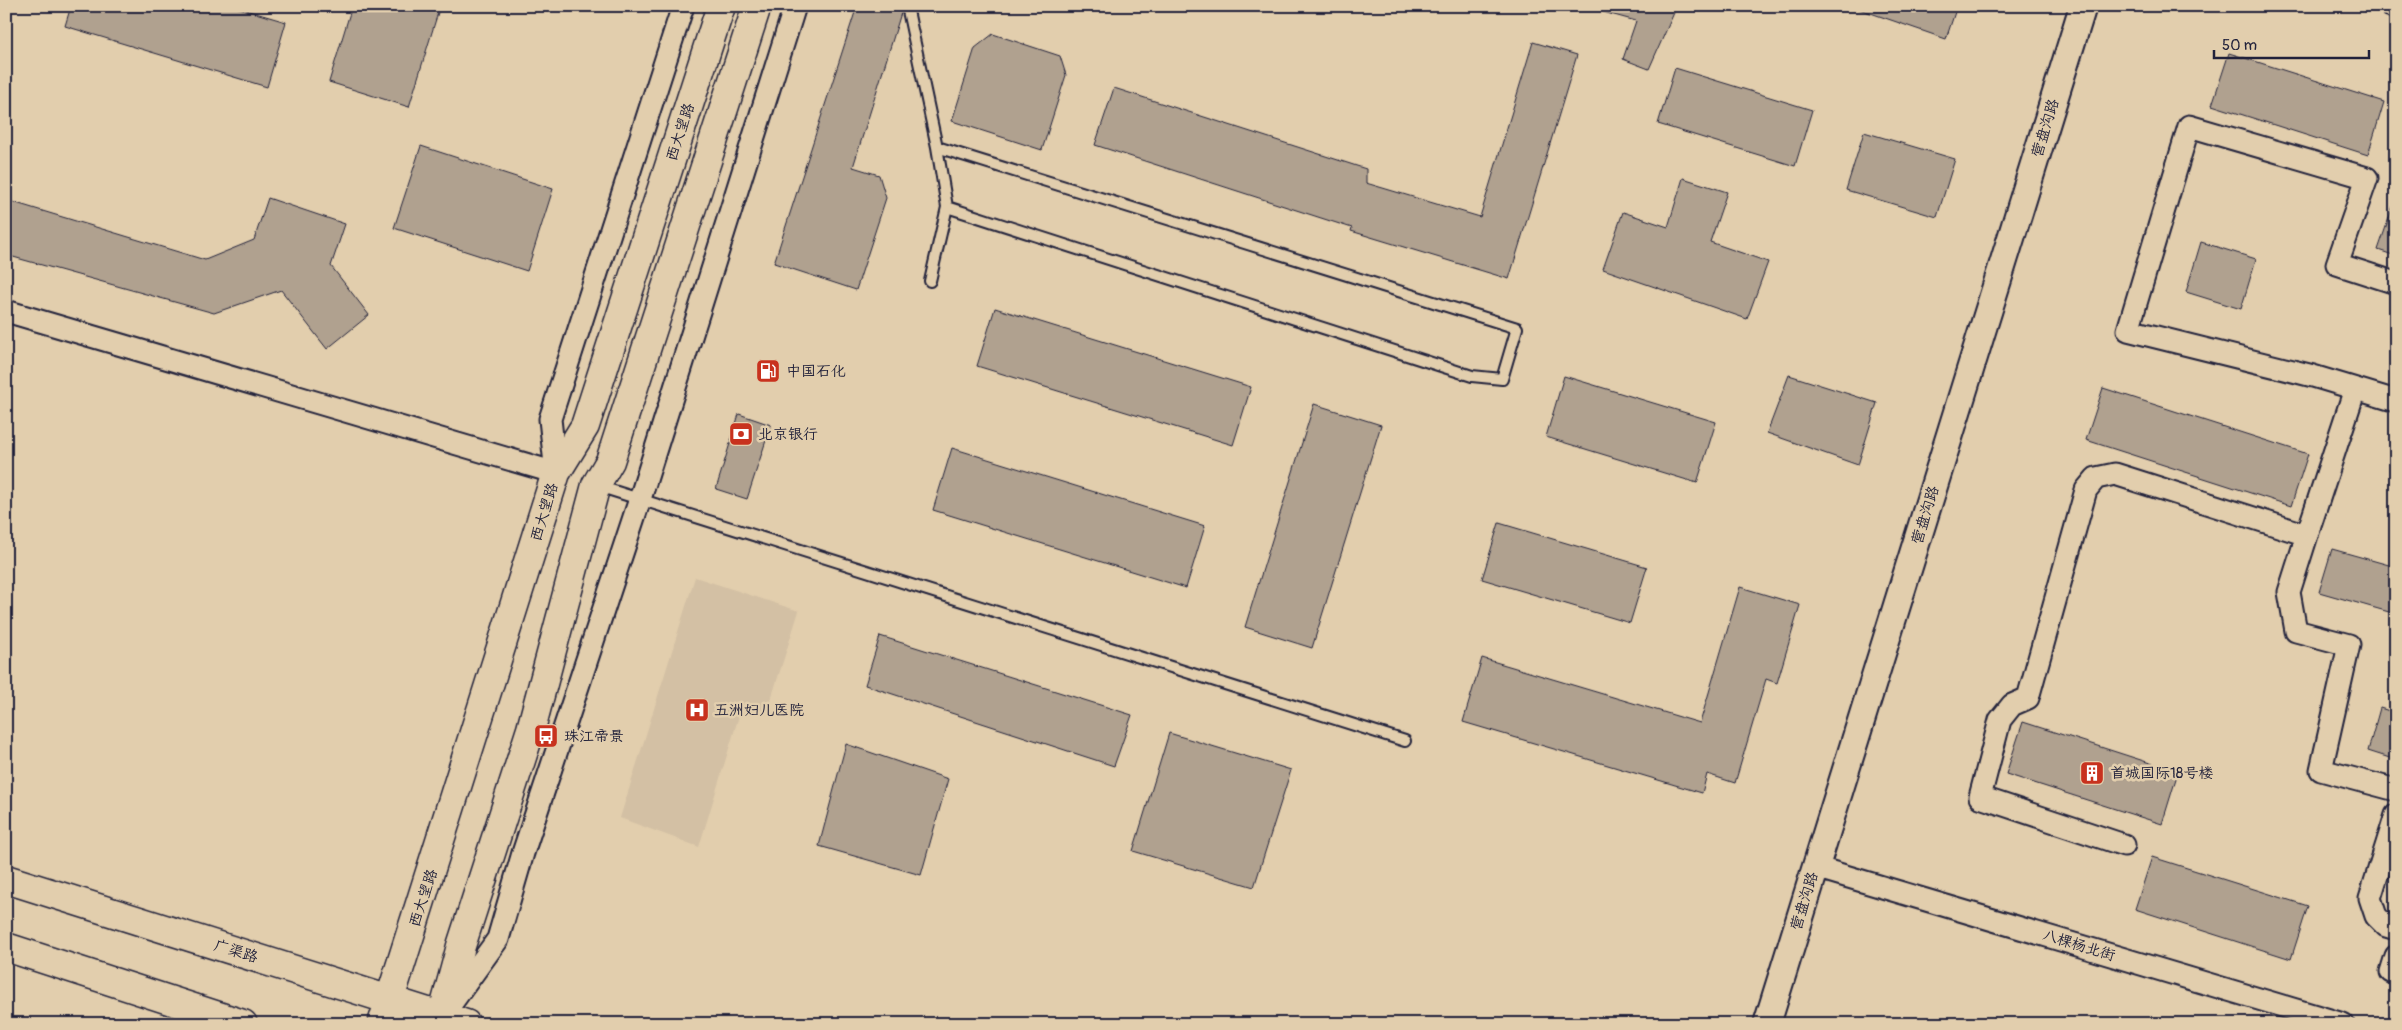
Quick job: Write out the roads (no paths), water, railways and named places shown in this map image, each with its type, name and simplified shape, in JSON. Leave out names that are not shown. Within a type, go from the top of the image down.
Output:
[{"type":"main road","name":"西大望路","points":[[386,1011],[556,473],[585,426],[720,6]]},
{"type":"main road","points":[[450,1021],[461,946],[531,729],[596,485],[610,461],[757,6]]},
{"type":"main road","name":"广渠路","points":[[6,879],[386,1011],[450,1021]]},
{"type":"main road","points":[[6,947],[243,1024]]},
{"type":"street","points":[[6,311],[556,473],[550,419],[683,6]]},
{"type":"street","points":[[450,1021],[498,939],[523,853],[640,499],[795,6]]},
{"type":"street","name":"营盘沟路","points":[[1767,1024],[2083,6]]},
{"type":"street","points":[[2391,6],[2396,8]]},
{"type":"street","points":[[2396,283],[2337,264],[2368,178],[2189,126],[2128,330],[2312,376],[2396,401]]},
{"type":"street","points":[[2355,389],[2289,592],[2296,631],[2349,646],[2321,770],[2396,790]]},
{"type":"street","points":[[2124,844],[1980,797],[2000,720],[2012,705],[2028,698],[2086,490],[2096,478],[2115,474],[2307,536]]},
{"type":"street","points":[[2396,815],[2370,898],[2376,916],[2386,926],[2396,929]]},
{"type":"street","name":"八棵杨北街","points":[[1815,867],[2343,1024]]},
{"type":"street","points":[[2396,956],[2392,972],[2396,974]]},
{"type":"lane","points":[[907,6],[937,147],[947,207],[930,281]]},
{"type":"lane","points":[[937,147],[1517,328],[1502,380],[1472,376],[947,207]]},
{"type":"lane","points":[[596,485],[1405,741]]},
{"type":"place","name":"中国石化","points":[[768,371]]},
{"type":"place","name":"北京银行","points":[[741,434]]},
{"type":"place","name":"五洲妇儿医院","points":[[697,710]]},
{"type":"place","name":"珠江帝景","points":[[546,736]]},
{"type":"place","name":"首城国际18号楼","points":[[2092,773]]}]
